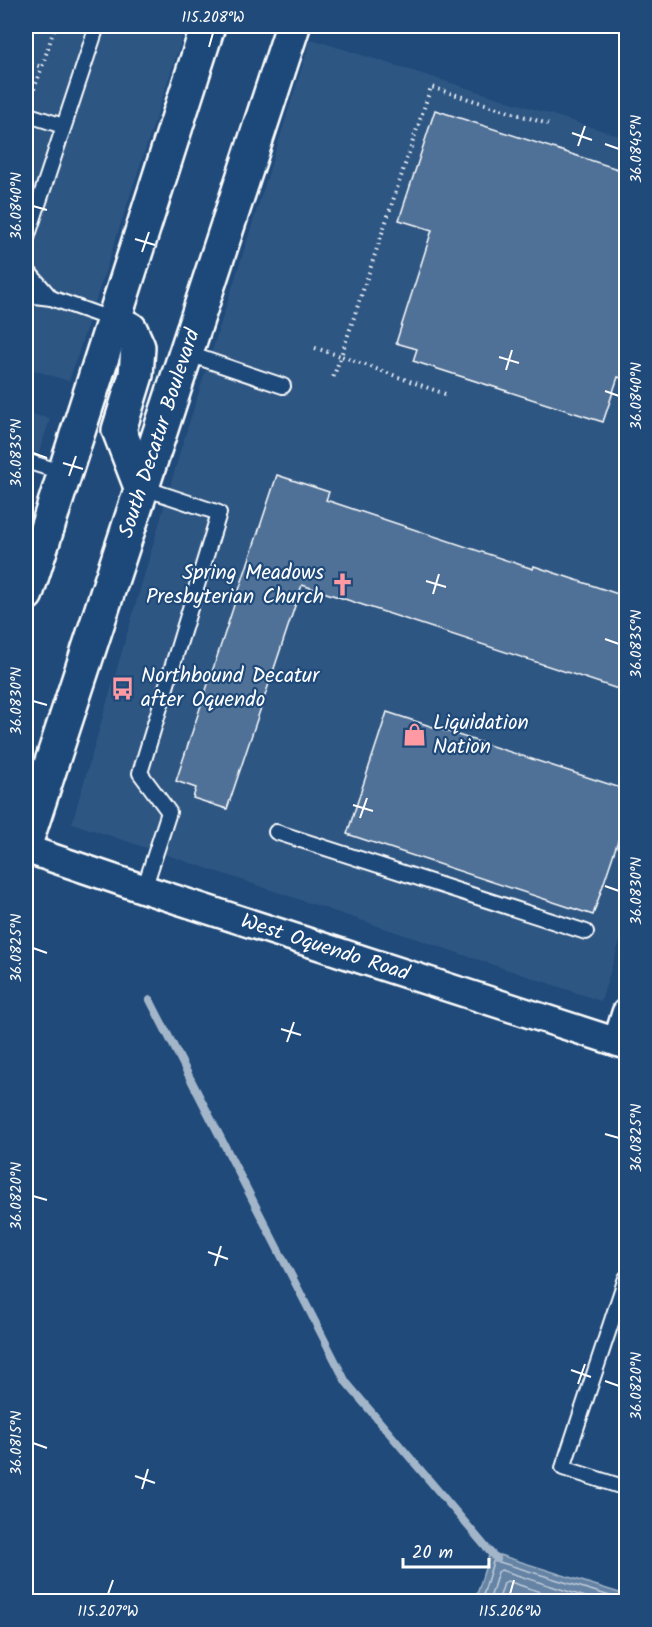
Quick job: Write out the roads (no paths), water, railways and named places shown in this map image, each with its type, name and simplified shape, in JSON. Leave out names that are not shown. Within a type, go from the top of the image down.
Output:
[{"type":"main road","points":[[26,594],[208,26]]},
{"type":"main road","name":"South Decatur Boulevard","points":[[26,841],[293,26]]},
{"type":"main road","points":[[113,320],[130,329],[138,347],[136,375],[119,430],[141,487]]},
{"type":"street","name":"West Oquendo Road","points":[[26,849],[622,1044]]},
{"type":"street","points":[[622,1044],[627,1013]]},
{"type":"lane","points":[[26,241],[97,26]]},
{"type":"lane","points":[[27,110],[63,126]]},
{"type":"lane","points":[[26,269],[51,298]]},
{"type":"lane","points":[[26,295],[51,298],[113,320]]},
{"type":"lane","points":[[185,353],[283,386]]},
{"type":"lane","points":[[26,460],[64,473]]},
{"type":"lane","points":[[141,487],[219,513],[140,773],[169,812],[144,889]]},
{"type":"lane","points":[[276,832],[586,932]]},
{"type":"lane","points":[[627,1278],[563,1468],[627,1488]]},
{"type":"water","points":[[490,1552],[626,1595],[626,1601],[475,1601]]},
{"type":"waterway","points":[[150,1000],[346,1382],[497,1559]]},
{"type":"place","name":"Spring Meadows Presbyterian Church","points":[[342,585]]},
{"type":"place","name":"Northbound Decatur after Oquendo","points":[[123,688]]},
{"type":"place","name":"Liquidation Nation","points":[[415,735]]}]
